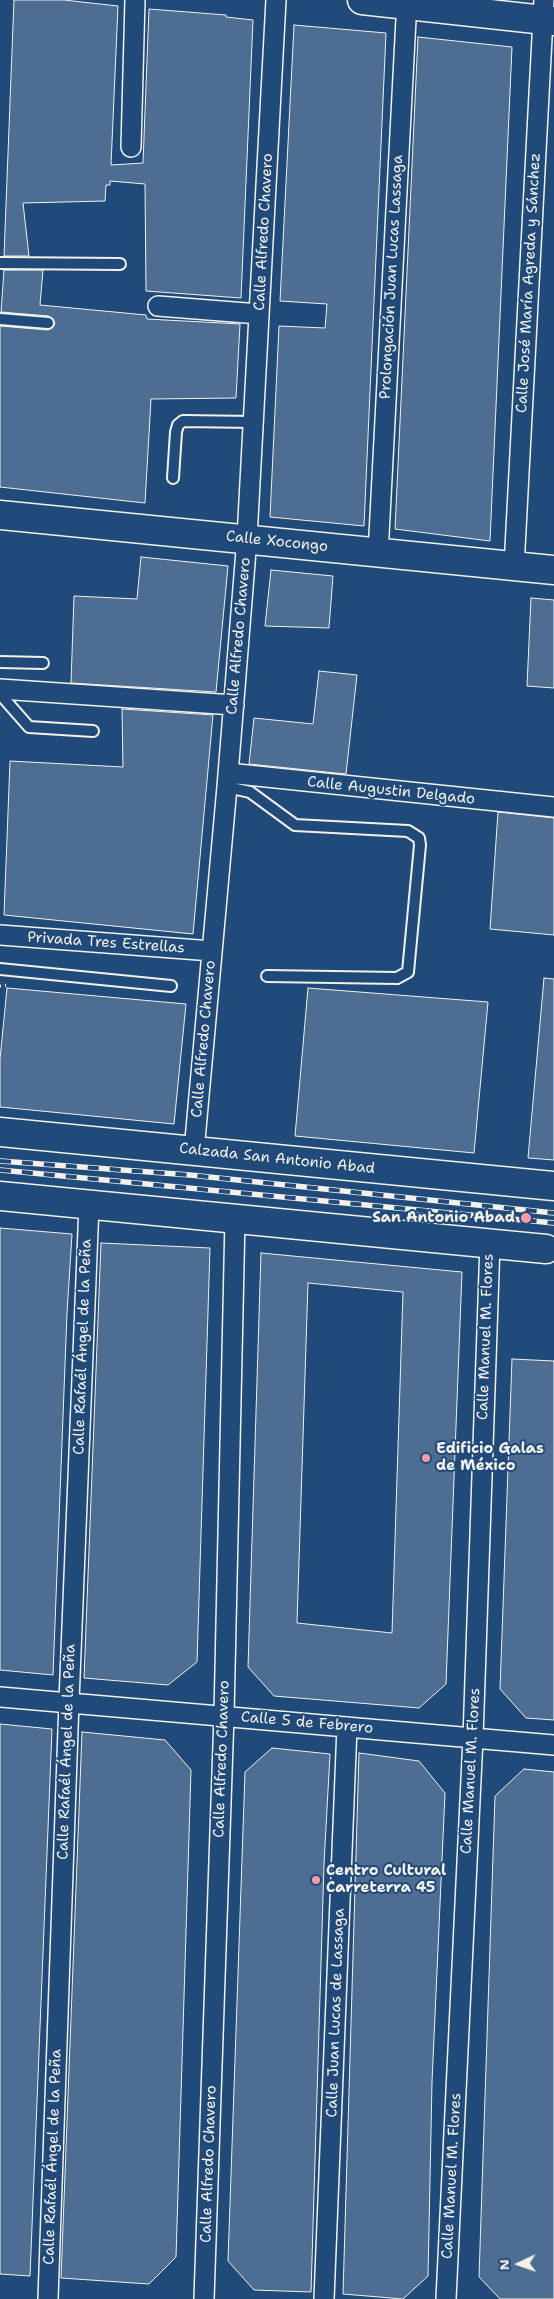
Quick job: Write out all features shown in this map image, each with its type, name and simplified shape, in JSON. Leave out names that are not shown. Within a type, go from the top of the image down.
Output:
[{"type":"main road","points":[[362,0],[547,13]]},
{"type":"main road","name":"Calle Xocongo","points":[[0,514],[247,538],[378,554],[554,570]]},
{"type":"main road","name":"Calzada San Antonio Abad","points":[[0,1132],[554,1186]]},
{"type":"main road","points":[[0,1196],[546,1249]]},
{"type":"street","points":[[131,147],[135,0]]},
{"type":"street","name":"Calle Alfredo Chavero","points":[[194,1151],[228,780],[247,538],[276,0]]},
{"type":"street","name":"Prolongación Juan Lucas Lassaga","points":[[378,554],[406,2]]},
{"type":"street","name":"Calle José María Agreda y Sánchez","points":[[514,567],[547,13]]},
{"type":"street","points":[[158,306],[259,314]]},
{"type":"street","points":[[0,688],[234,705]]},
{"type":"street","name":"Calle Augustin Delgado","points":[[228,780],[554,807]]},
{"type":"street","name":"Privada Tres Estrellas","points":[[0,935],[212,951]]},
{"type":"street","name":"Calle Rafaél Ángel de la Peña","points":[[48,2299],[89,1205]]},
{"type":"street","name":"Calle Alfredo Chavero","points":[[204,2299],[224,1716],[235,1219]]},
{"type":"street","name":"Calle Manuel M. Flores","points":[[446,2299],[473,1738],[490,1243]]},
{"type":"street","name":"Calle 5 de Febrero","points":[[0,1697],[554,1745]]},
{"type":"street","name":"Calle Juan Lucas de Lassaga","points":[[324,2299],[347,1727]]},
{"type":"lane","points":[[0,263],[120,264]]},
{"type":"lane","points":[[0,319],[48,323]]},
{"type":"lane","points":[[173,478],[176,432],[178,425],[183,421],[254,422]]},
{"type":"lane","points":[[0,662],[44,663]]},
{"type":"lane","points":[[0,694],[30,727],[93,731]]},
{"type":"lane","points":[[228,780],[250,792],[295,824],[408,831],[419,838],[420,845],[408,972],[397,978],[267,976]]},
{"type":"lane","points":[[0,969],[171,986]]},
{"type":"building","points":[[14,0],[64,0],[118,6],[111,165],[143,163],[149,9],[226,15],[226,17],[253,20],[241,298],[146,291],[145,184],[110,181],[110,185],[106,185],[105,201],[23,203],[29,256],[4,256]]},
{"type":"building","points":[[294,25],[386,33],[364,526],[270,517],[279,326],[325,328],[327,304],[280,301]]},
{"type":"building","points":[[418,37],[512,47],[490,541],[395,529]]},
{"type":"building","points":[[4,270],[43,270],[40,305],[146,315],[147,319],[240,324],[236,398],[151,399],[145,503],[0,487],[0,326],[48,330],[55,323],[49,316],[1,312]]},
{"type":"building","points":[[141,557],[228,566],[216,692],[71,683],[74,596],[137,599]]},
{"type":"building","points":[[271,570],[333,576],[329,628],[265,626]]},
{"type":"building","points":[[531,598],[554,600],[554,688],[527,686]]},
{"type":"building","points":[[319,671],[357,675],[346,774],[249,764],[254,718],[313,724]]},
{"type":"building","points":[[122,709],[213,715],[193,934],[4,915],[10,761],[123,767]]},
{"type":"building","points":[[498,812],[554,818],[554,935],[490,929]]},
{"type":"building","points":[[544,978],[554,979],[554,1160],[528,1158]]},
{"type":"building","points":[[7,988],[186,1004],[174,1124],[0,1107],[0,1059]]},
{"type":"building","points":[[308,988],[488,1002],[474,1153],[295,1136]]},
{"type":"building","points":[[0,1228],[72,1234],[67,1313],[53,1675],[0,1670]]},
{"type":"building","points":[[101,1243],[210,1248],[197,1662],[168,1685],[84,1678]]},
{"type":"building","name":"Edificio Galas de México","points":[[261,1253],[462,1272],[446,1684],[419,1708],[274,1696],[248,1667]],"holes":[[[308,1283],[403,1292],[392,1633],[297,1623]]]},
{"type":"building","points":[[512,1359],[554,1361],[554,1720],[526,1718],[500,1689]]},
{"type":"building","points":[[0,1724],[52,1729],[30,2276],[0,2274]]},
{"type":"building","points":[[82,1732],[165,1740],[191,1770],[176,2257],[149,2284],[61,2278]]},
{"type":"building","points":[[272,1748],[330,1754],[324,1864],[311,2292],[254,2290],[228,2261],[245,1772]]},
{"type":"building","points":[[359,1753],[419,1761],[445,1793],[432,2082],[428,2276],[403,2299],[343,2294]]},
{"type":"building","points":[[524,1769],[554,1772],[554,2299],[500,2299],[479,2277],[495,1796]]},
{"type":"railway","points":[[0,1161],[190,1175],[554,1213]]},
{"type":"railway","points":[[0,1170],[554,1223]]},
{"type":"place","name":"San Antonio Abad","points":[[526,1218]]},
{"type":"place","name":"Edificio Galas de México","points":[[426,1458]]},
{"type":"place","name":"Centro Cultural Carreterra 45","points":[[316,1880]]}]
